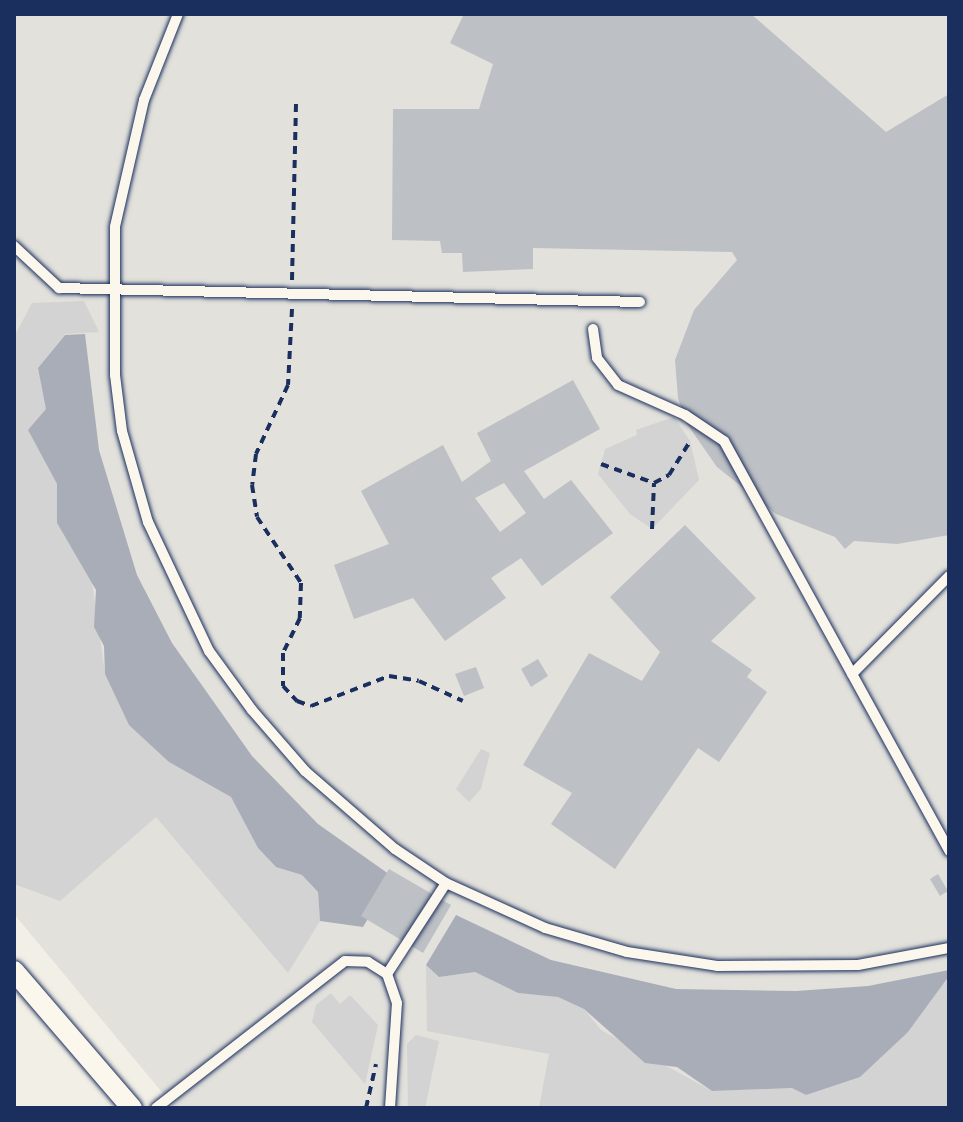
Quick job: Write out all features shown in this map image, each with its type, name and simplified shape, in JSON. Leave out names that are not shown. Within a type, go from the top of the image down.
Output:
[{"type":"street","points":[[14,971],[132,1108]]},
{"type":"lane","points":[[178,14],[144,100],[126,166],[115,227],[115,375],[122,431],[148,522],[209,651],[305,771],[372,831],[446,883],[545,928],[627,952],[717,966],[858,965],[949,948]]},
{"type":"lane","points":[[14,246],[59,288],[640,302]]},
{"type":"lane","points":[[593,329],[597,358],[618,385],[695,420],[724,441],[949,851]]},
{"type":"lane","points":[[852,674],[949,576]]},
{"type":"lane","points":[[387,974],[446,883]]},
{"type":"lane","points":[[156,1108],[345,961],[368,962],[387,974],[397,1003],[390,1108]]},
{"type":"path","points":[[292,283],[296,103]]},
{"type":"path","points":[[292,297],[288,385],[256,454],[252,485],[257,517],[301,583],[300,618],[283,653],[283,686],[297,701],[311,706],[389,676],[419,681],[463,701]]},
{"type":"path","points":[[601,464],[654,483],[669,475],[690,441]]},
{"type":"path","points":[[652,529],[654,483]]},
{"type":"shaded area","points":[[14,14],[949,14],[949,1108],[175,1108],[14,914]]},
{"type":"shaded area","points":[[84,301],[99,332],[65,334],[38,368],[47,409],[28,430],[57,484],[57,523],[92,582],[105,674],[169,762],[231,797],[258,848],[276,867],[302,875],[318,892],[320,921],[288,973],[156,817],[60,901],[14,884],[14,337],[32,303]]},
{"type":"shaded area","points":[[85,334],[99,450],[137,575],[172,643],[252,756],[318,824],[393,877],[363,927],[320,921],[318,892],[302,875],[276,867],[258,848],[231,797],[169,762],[129,725],[105,674],[104,646],[94,627],[96,590],[57,523],[57,484],[28,430],[46,409],[38,368],[65,335]]},
{"type":"shaded area","points":[[674,417],[690,441],[699,480],[652,529],[630,514],[598,474],[605,449],[637,435],[636,430]]},
{"type":"shaded area","points":[[481,749],[490,753],[481,789],[469,802],[456,789]]},
{"type":"shaded area","points":[[456,915],[551,960],[676,989],[796,991],[868,986],[949,970],[949,976],[908,1032],[860,1077],[806,1095],[792,1088],[712,1091],[677,1067],[645,1063],[584,1009],[558,997],[518,993],[475,972],[439,977],[426,965]]},
{"type":"shaded area","points":[[426,965],[439,977],[475,972],[518,993],[558,997],[584,1009],[601,1030],[712,1091],[792,1088],[806,1095],[908,1032],[949,976],[949,1108],[539,1108],[549,1054],[427,1031]]},
{"type":"shaded area","points":[[331,993],[340,1004],[350,995],[378,1025],[365,1084],[312,1022],[316,1005]]},
{"type":"shaded area","points":[[416,1035],[439,1041],[425,1108],[408,1108],[407,1044]]},
{"type":"building","points":[[464,14],[751,14],[886,132],[949,94],[949,535],[897,544],[854,541],[845,549],[835,537],[776,514],[717,467],[687,424],[678,398],[675,360],[694,310],[737,260],[732,252],[533,248],[533,269],[463,272],[462,253],[442,253],[440,241],[392,240],[393,109],[479,109],[493,64],[450,43]]},
{"type":"building","points":[[573,380],[600,429],[524,471],[544,499],[571,480],[613,533],[542,586],[521,558],[491,578],[506,598],[445,641],[413,598],[354,619],[334,565],[389,544],[361,491],[443,445],[462,482],[491,461],[477,433]],"holes":[[[504,483],[526,513],[500,532],[475,498]]]},
{"type":"building","points":[[685,525],[756,598],[711,641],[752,670],[747,677],[767,692],[719,762],[698,748],[615,869],[551,824],[572,793],[523,765],[589,653],[642,681],[660,652],[610,597]]},
{"type":"building","points":[[538,659],[548,676],[531,687],[521,669]]},
{"type":"building","points":[[476,667],[484,688],[464,696],[455,674]]},
{"type":"building","points":[[389,869],[451,905],[423,953],[361,916]]},
{"type":"building","points":[[938,874],[948,891],[940,896],[930,879]]}]
